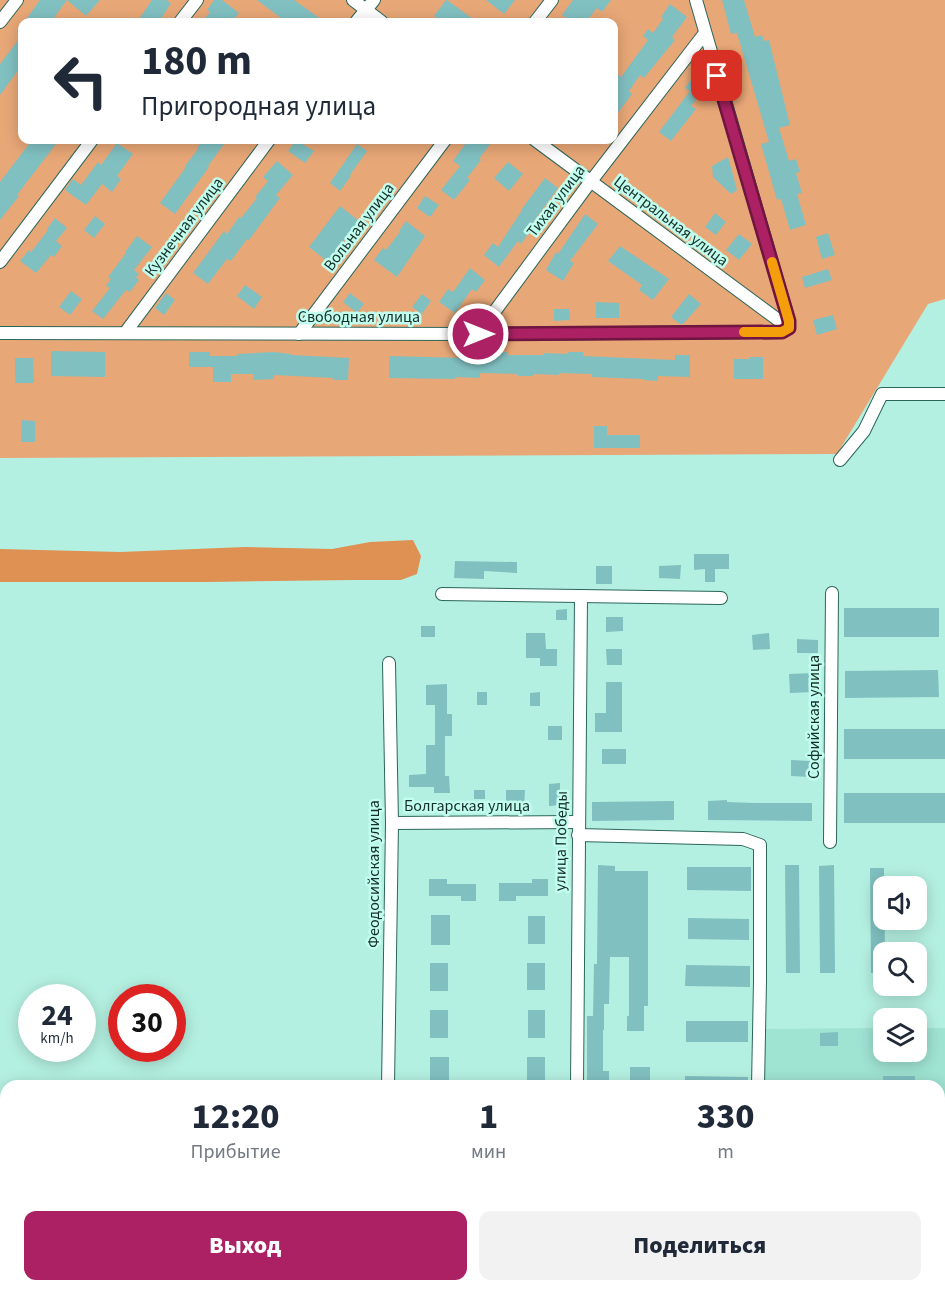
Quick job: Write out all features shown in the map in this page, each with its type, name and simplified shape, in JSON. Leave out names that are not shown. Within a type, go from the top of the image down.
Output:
[{"type":"street","points":[[0,22],[16,0]]},
{"type":"street","points":[[183,18],[197,0]]},
{"type":"street","points":[[353,0],[370,5],[379,18]]},
{"type":"street","points":[[538,18],[552,0]]},
{"type":"street","points":[[696,0],[789,321],[789,328]]},
{"type":"street","points":[[359,18],[370,5]]},
{"type":"street","name":"Тихая улица","points":[[478,334],[590,182],[705,33]]},
{"type":"street","points":[[0,262],[89,144]]},
{"type":"street","name":"Кузнечная улица","points":[[125,333],[266,144]]},
{"type":"street","name":"Вольная улица","points":[[299,334],[442,144]]},
{"type":"street","name":"Центральная улица","points":[[540,144],[789,328]]},
{"type":"street","name":"Свободная улица","points":[[0,333],[478,334],[782,332],[789,328]]},
{"type":"street","points":[[840,460],[864,430],[882,394],[945,393]]},
{"type":"street","name":"Софийская улица","points":[[830,842],[832,593]]},
{"type":"street","points":[[442,594],[721,598]]},
{"type":"street","name":"улица Победы","points":[[577,1080],[581,596]]},
{"type":"street","name":"Феодосийская улица","points":[[388,1080],[392,823],[389,663]]},
{"type":"street","name":"Болгарская улица","points":[[392,823],[579,822]]},
{"type":"street","points":[[578,835],[743,839],[760,845],[758,1080]]},
{"type":"shaded area","points":[[0,0],[945,0],[945,299],[928,304],[837,454],[0,458]]},
{"type":"shaded area","points":[[413,540],[421,556],[417,574],[401,580],[0,582],[0,549],[120,552],[245,547],[332,549],[370,542]]},
{"type":"shaded area","points":[[873,1028],[873,1062],[927,1062],[927,1028],[945,1028],[945,1080],[763,1080],[764,1029]]},
{"type":"building","points":[[40,0],[67,0],[54,18],[27,18]]},
{"type":"building","points":[[67,0],[100,0],[86,16]]},
{"type":"building","points":[[152,0],[166,0],[171,3],[162,18],[140,18]]},
{"type":"building","points":[[214,0],[222,0],[239,13],[235,18],[205,18],[210,12],[207,10]]},
{"type":"building","points":[[257,0],[294,0],[319,18],[281,18]]},
{"type":"building","points":[[447,0],[472,18],[437,18],[434,16]]},
{"type":"building","points":[[486,0],[515,0],[504,14]]},
{"type":"building","points":[[573,0],[611,0],[602,12],[597,8],[589,18],[566,18],[562,15]]},
{"type":"building","points":[[722,0],[744,0],[755,37],[762,35],[764,41],[769,40],[790,125],[779,128],[789,161],[796,159],[800,172],[796,173],[802,193],[797,194],[806,225],[790,230],[781,199],[777,200],[761,144],[769,142],[737,33],[731,34]]},
{"type":"building","points":[[670,4],[687,17],[672,37],[675,40],[644,78],[640,75],[629,91],[632,94],[618,113],[618,75],[621,77],[648,40],[643,36],[648,29],[653,33],[663,19],[661,17]]},
{"type":"building","points":[[18,40],[18,70],[0,95],[0,64]]},
{"type":"building","points":[[692,78],[705,88],[691,106],[696,109],[671,141],[659,132],[690,91],[685,88]]},
{"type":"building","points":[[29,144],[56,144],[0,220],[0,182]]},
{"type":"building","points":[[116,144],[133,154],[117,176],[121,179],[112,192],[102,184],[86,205],[65,190],[73,179],[81,185],[98,162],[101,165]]},
{"type":"building","points":[[200,144],[224,144],[175,214],[160,203]]},
{"type":"building","points":[[293,144],[303,144],[314,151],[305,163],[288,151]]},
{"type":"building","points":[[357,144],[367,151],[340,191],[330,183]]},
{"type":"building","points":[[465,144],[490,144],[467,178],[470,180],[454,200],[441,190],[460,166],[453,161]]},
{"type":"building","points":[[728,157],[737,190],[731,194],[713,177],[712,166]]},
{"type":"building","points":[[277,161],[293,175],[276,195],[280,198],[249,240],[247,239],[231,261],[227,259],[208,284],[193,273],[224,231],[227,234],[257,198],[255,197],[268,181],[263,177]]},
{"type":"building","points":[[508,162],[523,174],[509,191],[494,178]]},
{"type":"building","points":[[545,178],[558,188],[526,232],[528,234],[521,244],[518,241],[499,267],[484,255],[493,243],[498,247],[521,210]]},
{"type":"building","points":[[425,196],[439,205],[430,217],[417,208]]},
{"type":"building","points":[[340,206],[359,221],[328,262],[309,247]]},
{"type":"building","points":[[715,213],[726,222],[716,235],[705,227]]},
{"type":"building","points":[[585,214],[598,224],[570,261],[574,263],[563,281],[546,270],[556,252],[558,254]]},
{"type":"building","points":[[95,216],[105,224],[94,238],[84,230]]},
{"type":"building","points":[[55,218],[67,228],[56,241],[62,246],[54,257],[51,255],[36,273],[20,261],[29,250],[31,252]]},
{"type":"building","points":[[406,221],[425,236],[397,277],[374,260],[383,248],[386,250]]},
{"type":"building","points":[[828,233],[835,255],[822,259],[816,237]]},
{"type":"building","points":[[739,234],[752,244],[739,260],[726,250]]},
{"type":"building","points":[[137,236],[152,247],[134,270],[139,274],[136,277],[139,280],[130,292],[126,290],[103,319],[92,311],[110,288],[106,286],[111,279],[108,277]]},
{"type":"building","points":[[620,246],[669,279],[653,300],[639,290],[642,285],[608,261]]},
{"type":"building","points":[[470,268],[485,280],[476,292],[472,289],[455,313],[439,302],[448,289],[453,292]]},
{"type":"building","points":[[828,269],[832,280],[805,288],[802,277]]},
{"type":"building","points":[[245,285],[262,297],[254,309],[237,296]]},
{"type":"building","points":[[71,291],[82,299],[70,315],[59,307]]},
{"type":"building","points":[[166,293],[175,300],[164,315],[155,308]]},
{"type":"building","points":[[350,293],[364,304],[357,313],[343,302]]},
{"type":"building","points":[[422,294],[431,301],[422,314],[412,307]]},
{"type":"building","points":[[689,294],[701,304],[683,324],[680,324],[671,317]]},
{"type":"building","points":[[596,302],[619,303],[619,318],[596,318]]},
{"type":"building","points":[[554,309],[569,309],[570,320],[554,321]]},
{"type":"building","points":[[833,315],[837,329],[817,335],[813,320]]},
{"type":"building","points":[[51,351],[105,352],[105,377],[51,376]]},
{"type":"building","points":[[189,352],[210,352],[210,356],[274,352],[349,358],[348,380],[274,375],[274,379],[253,380],[253,374],[231,374],[231,382],[213,382],[213,367],[189,367]]},
{"type":"building","points":[[493,352],[508,352],[508,355],[544,355],[544,353],[583,352],[583,356],[675,360],[675,355],[690,355],[690,377],[658,376],[658,381],[592,377],[592,374],[559,373],[559,375],[518,376],[518,374],[480,373],[480,378],[389,378],[389,356],[493,357]]},
{"type":"building","points":[[750,357],[763,357],[763,379],[734,379],[734,359],[750,359]]},
{"type":"building","points":[[15,358],[33,358],[34,383],[15,383]]},
{"type":"building","points":[[22,420],[35,421],[35,442],[21,442]]},
{"type":"building","points":[[594,426],[607,426],[607,435],[640,435],[640,448],[594,448]]},
{"type":"building","points":[[694,554],[729,554],[729,569],[715,569],[715,582],[705,582],[705,569],[694,570]]},
{"type":"building","points":[[455,561],[517,562],[517,573],[484,571],[484,579],[454,578]]},
{"type":"building","points":[[681,565],[680,579],[659,578],[659,566]]},
{"type":"building","points":[[596,566],[612,566],[612,584],[596,584]]},
{"type":"building","points":[[844,608],[939,608],[939,637],[844,637]]},
{"type":"building","points":[[567,609],[567,620],[556,620],[556,610]]},
{"type":"building","points":[[606,617],[623,617],[623,631],[606,632]]},
{"type":"building","points":[[421,626],[435,626],[435,637],[421,637]]},
{"type":"building","points":[[526,633],[545,633],[546,649],[557,649],[557,666],[540,666],[540,658],[526,658]]},
{"type":"building","points":[[769,633],[770,649],[753,650],[752,635]]},
{"type":"building","points":[[797,639],[818,640],[818,653],[797,653]]},
{"type":"building","points":[[606,649],[622,649],[622,665],[607,665]]},
{"type":"building","points":[[938,670],[939,697],[845,698],[845,671]]},
{"type":"building","points":[[813,673],[814,692],[790,693],[789,674]]},
{"type":"building","points":[[606,682],[622,682],[622,732],[595,732],[595,713],[606,713]]},
{"type":"building","points":[[447,684],[447,714],[452,714],[452,736],[445,736],[445,776],[449,776],[450,793],[434,793],[434,787],[409,787],[409,775],[426,774],[426,745],[435,745],[435,705],[426,705],[426,685]]},
{"type":"building","points":[[477,692],[487,692],[487,705],[477,705]]},
{"type":"building","points":[[540,692],[540,706],[530,706],[530,693]]},
{"type":"building","points":[[548,726],[562,726],[562,740],[548,740]]},
{"type":"building","points":[[844,729],[945,729],[945,759],[844,759]]},
{"type":"building","points":[[602,749],[626,749],[626,764],[602,764]]},
{"type":"building","points":[[791,760],[810,761],[810,777],[791,776]]},
{"type":"building","points":[[560,783],[560,805],[549,806],[549,784]]},
{"type":"building","points":[[474,790],[485,790],[485,799],[474,799]]},
{"type":"building","points":[[506,790],[525,790],[524,808],[506,808]]},
{"type":"building","points":[[844,793],[945,793],[945,823],[844,823]]},
{"type":"building","points":[[727,800],[727,802],[755,803],[812,803],[812,821],[708,820],[708,801]]},
{"type":"building","points":[[674,801],[674,820],[592,821],[592,802]]},
{"type":"building","points":[[598,865],[615,866],[615,871],[648,871],[648,1006],[644,1006],[644,1031],[627,1031],[629,957],[610,957],[609,1004],[604,1004],[603,1030],[603,1071],[609,1071],[609,1080],[587,1080],[587,1016],[593,1016],[594,964],[597,964]]},
{"type":"building","points":[[785,865],[799,865],[800,973],[786,973]]},
{"type":"building","points":[[834,865],[835,973],[820,973],[819,866]]},
{"type":"building","points":[[687,867],[751,867],[751,891],[687,890]]},
{"type":"building","points":[[870,868],[884,868],[884,876],[873,876],[873,930],[885,930],[885,942],[873,942],[873,973],[871,973]]},
{"type":"building","points":[[429,879],[447,879],[447,884],[476,884],[476,901],[461,901],[461,896],[429,896]]},
{"type":"building","points":[[532,879],[548,879],[548,896],[516,896],[516,901],[499,901],[499,883],[532,883]]},
{"type":"building","points":[[431,915],[450,915],[450,945],[431,945]]},
{"type":"building","points":[[528,916],[545,916],[545,944],[528,944]]},
{"type":"building","points":[[688,918],[749,919],[749,940],[688,939]]},
{"type":"building","points":[[430,963],[448,963],[448,991],[430,991]]},
{"type":"building","points":[[527,963],[545,963],[545,990],[527,990]]},
{"type":"building","points":[[686,965],[750,966],[750,987],[685,986]]},
{"type":"building","points":[[430,1010],[448,1010],[448,1038],[430,1038]]},
{"type":"building","points":[[528,1010],[545,1010],[545,1038],[528,1038]]},
{"type":"building","points":[[686,1021],[748,1021],[748,1042],[686,1042]]},
{"type":"building","points":[[838,1032],[838,1046],[820,1046],[820,1033]]},
{"type":"building","points":[[430,1057],[449,1057],[449,1080],[430,1080]]},
{"type":"building","points":[[527,1057],[545,1057],[545,1080],[527,1080]]},
{"type":"building","points":[[630,1067],[650,1067],[650,1080],[630,1080]]},
{"type":"building","points":[[685,1076],[748,1077],[748,1080],[685,1080]]},
{"type":"building","points":[[883,1076],[915,1076],[915,1080],[883,1080]]},
{"type":"slow traffic","points":[[744,332],[782,332],[789,328],[772,262]]},
{"type":"route","points":[[478,334],[782,332],[789,328],[789,321],[717,76]]}]
